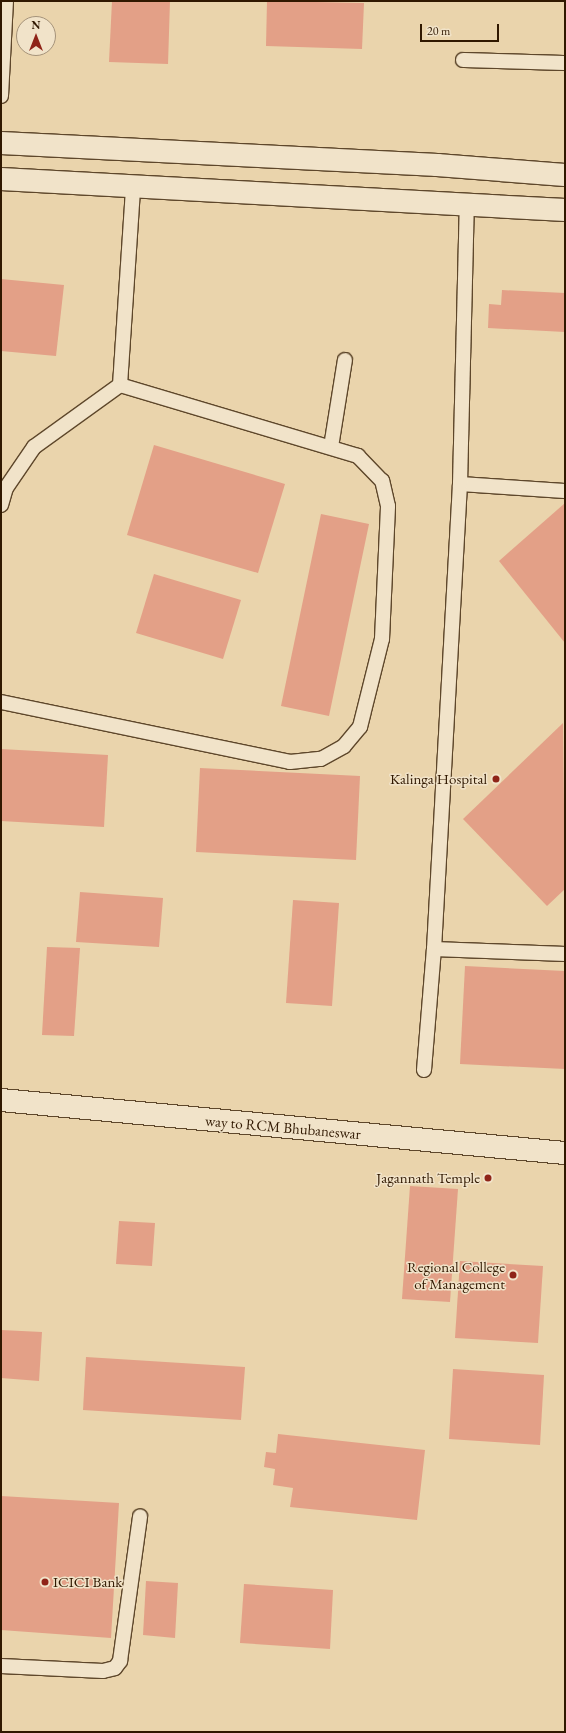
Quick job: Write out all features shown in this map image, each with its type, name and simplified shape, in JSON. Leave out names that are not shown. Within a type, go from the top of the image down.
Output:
[{"type":"street","points":[[1,143],[437,165],[565,175]]},
{"type":"street","points":[[1,179],[468,207],[565,210]]},
{"type":"street","name":"way to RCM Bhubaneswar","points":[[1,1100],[565,1153]]},
{"type":"lane","points":[[1,96],[6,1]]},
{"type":"lane","points":[[463,60],[565,63]]},
{"type":"lane","points":[[120,385],[133,188]]},
{"type":"lane","points":[[424,1070],[434,949],[460,484],[468,207]]},
{"type":"lane","points":[[331,447],[345,360]]},
{"type":"lane","points":[[1,702],[290,762],[321,759],[344,746],[360,727],[382,639],[388,506],[382,481],[358,456],[120,385]]},
{"type":"lane","points":[[1,505],[6,488],[34,447],[120,385]]},
{"type":"lane","points":[[460,484],[565,491]]},
{"type":"lane","points":[[434,949],[565,954]]},
{"type":"lane","points":[[1,1666],[103,1671],[115,1668],[120,1661],[140,1516]]},
{"type":"building","points":[[112,1],[170,1],[168,64],[109,62]]},
{"type":"building","points":[[267,1],[364,3],[362,49],[266,46]]},
{"type":"building","points":[[1,279],[64,285],[56,356],[1,351]]},
{"type":"building","points":[[502,290],[565,293],[565,332],[488,328],[489,304],[501,305]]},
{"type":"building","points":[[154,445],[285,484],[258,573],[127,535]]},
{"type":"building","points":[[565,503],[565,643],[499,561]]},
{"type":"building","points":[[321,514],[369,524],[329,716],[281,706]]},
{"type":"building","points":[[154,574],[241,600],[223,659],[136,633]]},
{"type":"building","points":[[563,723],[565,889],[547,906],[463,819]]},
{"type":"building","points":[[1,749],[108,755],[104,827],[1,821]]},
{"type":"building","points":[[200,768],[360,776],[356,860],[196,852]]},
{"type":"building","points":[[80,892],[163,898],[159,947],[76,942]]},
{"type":"building","points":[[293,900],[339,903],[332,1006],[286,1003]]},
{"type":"building","points":[[47,947],[80,948],[74,1036],[42,1035]]},
{"type":"building","points":[[465,966],[565,971],[565,1069],[460,1064]]},
{"type":"building","points":[[410,1186],[458,1189],[450,1302],[402,1299]]},
{"type":"building","points":[[119,1221],[155,1223],[152,1266],[116,1264]]},
{"type":"building","points":[[460,1261],[543,1266],[538,1343],[455,1338]]},
{"type":"building","points":[[1,1330],[42,1332],[39,1381],[1,1378]]},
{"type":"building","points":[[86,1357],[245,1367],[241,1420],[83,1410]]},
{"type":"building","points":[[453,1369],[544,1375],[540,1445],[449,1439]]},
{"type":"building","points":[[278,1434],[425,1450],[417,1520],[290,1507],[293,1488],[273,1485],[275,1469],[264,1467],[266,1452],[276,1453]]},
{"type":"building","points":[[1,1496],[119,1503],[111,1638],[1,1630]]},
{"type":"building","points":[[146,1581],[178,1583],[175,1638],[143,1635]]},
{"type":"building","points":[[244,1584],[333,1590],[330,1649],[240,1643]]},
{"type":"place","name":"Kalinga Hospital","points":[[496,779]]},
{"type":"place","name":"Jagannath Temple","points":[[488,1178]]},
{"type":"place","name":"Regional College of Management","points":[[513,1275]]},
{"type":"place","name":"ICICI Bank","points":[[45,1582]]}]
